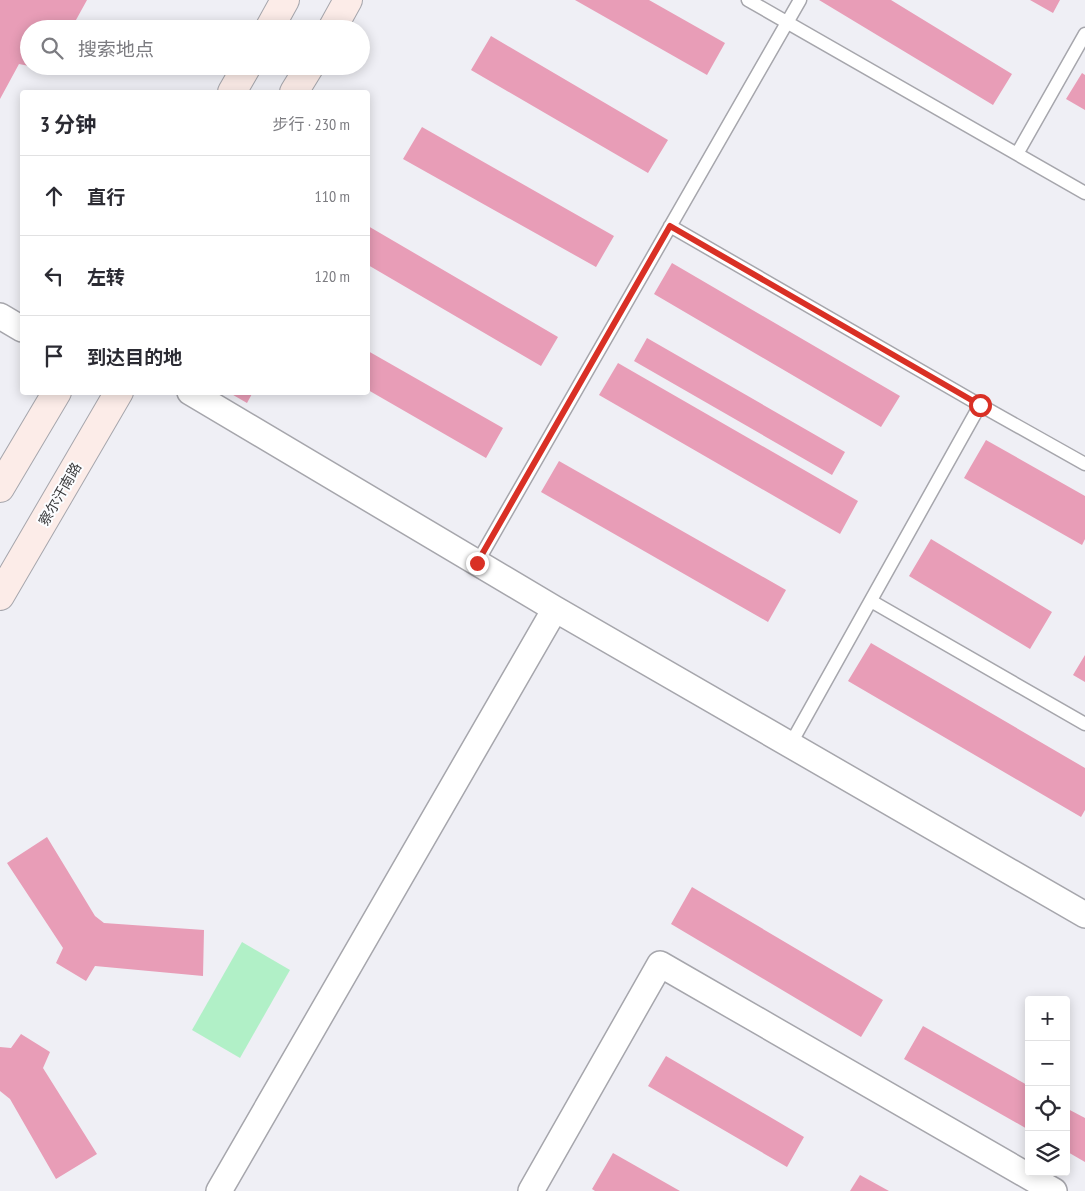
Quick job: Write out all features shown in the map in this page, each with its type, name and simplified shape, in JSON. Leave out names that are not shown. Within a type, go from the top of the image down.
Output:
[{"type":"main road","points":[[274,20],[286,0]]},
{"type":"main road","points":[[337,20],[348,0]]},
{"type":"main road","points":[[233,90],[242,75]]},
{"type":"main road","points":[[295,90],[304,75]]},
{"type":"main road","points":[[0,488],[55,395]]},
{"type":"main road","name":"察尔汗南路","points":[[0,596],[117,395]]},
{"type":"street","points":[[0,316],[20,328]]},
{"type":"street","points":[[195,395],[554,609],[1085,915]]},
{"type":"street","points":[[219,1191],[554,609]]},
{"type":"street","points":[[530,1191],[660,964],[1054,1191]]},
{"type":"lane","points":[[748,0],[1085,193]]},
{"type":"lane","points":[[477,563],[800,0]]},
{"type":"lane","points":[[1017,154],[1085,34]]},
{"type":"lane","points":[[670,226],[1085,464]]},
{"type":"lane","points":[[790,745],[980,405]]},
{"type":"lane","points":[[871,601],[1085,724]]},
{"type":"green space","points":[[242,942],[290,970],[240,1058],[192,1030]]},
{"type":"building","points":[[0,0],[87,0],[76,20],[20,20],[20,64],[0,99]]},
{"type":"building","points":[[575,0],[649,0],[725,43],[707,75]]},
{"type":"building","points":[[819,0],[891,0],[1012,74],[993,105]]},
{"type":"building","points":[[1030,0],[1060,0],[1053,13]]},
{"type":"building","points":[[491,36],[668,140],[648,173],[471,70]]},
{"type":"building","points":[[1082,73],[1085,75],[1085,110],[1066,99]]},
{"type":"building","points":[[422,127],[614,236],[596,267],[403,159]]},
{"type":"building","points":[[370,227],[558,337],[541,366],[370,266]]},
{"type":"building","points":[[672,263],[900,396],[881,427],[654,294]]},
{"type":"building","points":[[647,338],[845,452],[832,475],[634,361]]},
{"type":"building","points":[[370,352],[503,428],[486,458],[370,391]]},
{"type":"building","points":[[618,363],[858,501],[840,534],[599,395]]},
{"type":"building","points":[[233,395],[251,395],[247,403]]},
{"type":"building","points":[[986,440],[1085,496],[1085,539],[1082,545],[964,478]]},
{"type":"building","points":[[559,461],[786,590],[768,622],[541,492]]},
{"type":"building","points":[[931,539],[1052,612],[1030,649],[909,576]]},
{"type":"building","points":[[871,643],[1085,768],[1085,810],[1081,817],[848,681]]},
{"type":"building","points":[[1085,655],[1085,682],[1073,675]]},
{"type":"building","points":[[47,837],[95,916],[104,923],[204,930],[203,976],[95,966],[86,981],[56,963],[63,948],[7,863]]},
{"type":"building","points":[[692,887],[883,1000],[861,1037],[671,924]]},
{"type":"building","points":[[923,1026],[1025,1084],[1025,1128],[904,1059]]},
{"type":"building","points":[[21,1034],[50,1052],[43,1068],[97,1154],[56,1179],[10,1099],[0,1091],[0,1047],[11,1048]]},
{"type":"building","points":[[666,1056],[804,1137],[787,1167],[648,1086]]},
{"type":"building","points":[[1070,1110],[1085,1118],[1085,1162],[1070,1153]]},
{"type":"building","points":[[613,1153],[680,1191],[595,1191],[592,1189]]},
{"type":"building","points":[[860,1175],[889,1191],[850,1191]]},
{"type":"route","points":[[477,563],[670,226],[980,405]]}]
